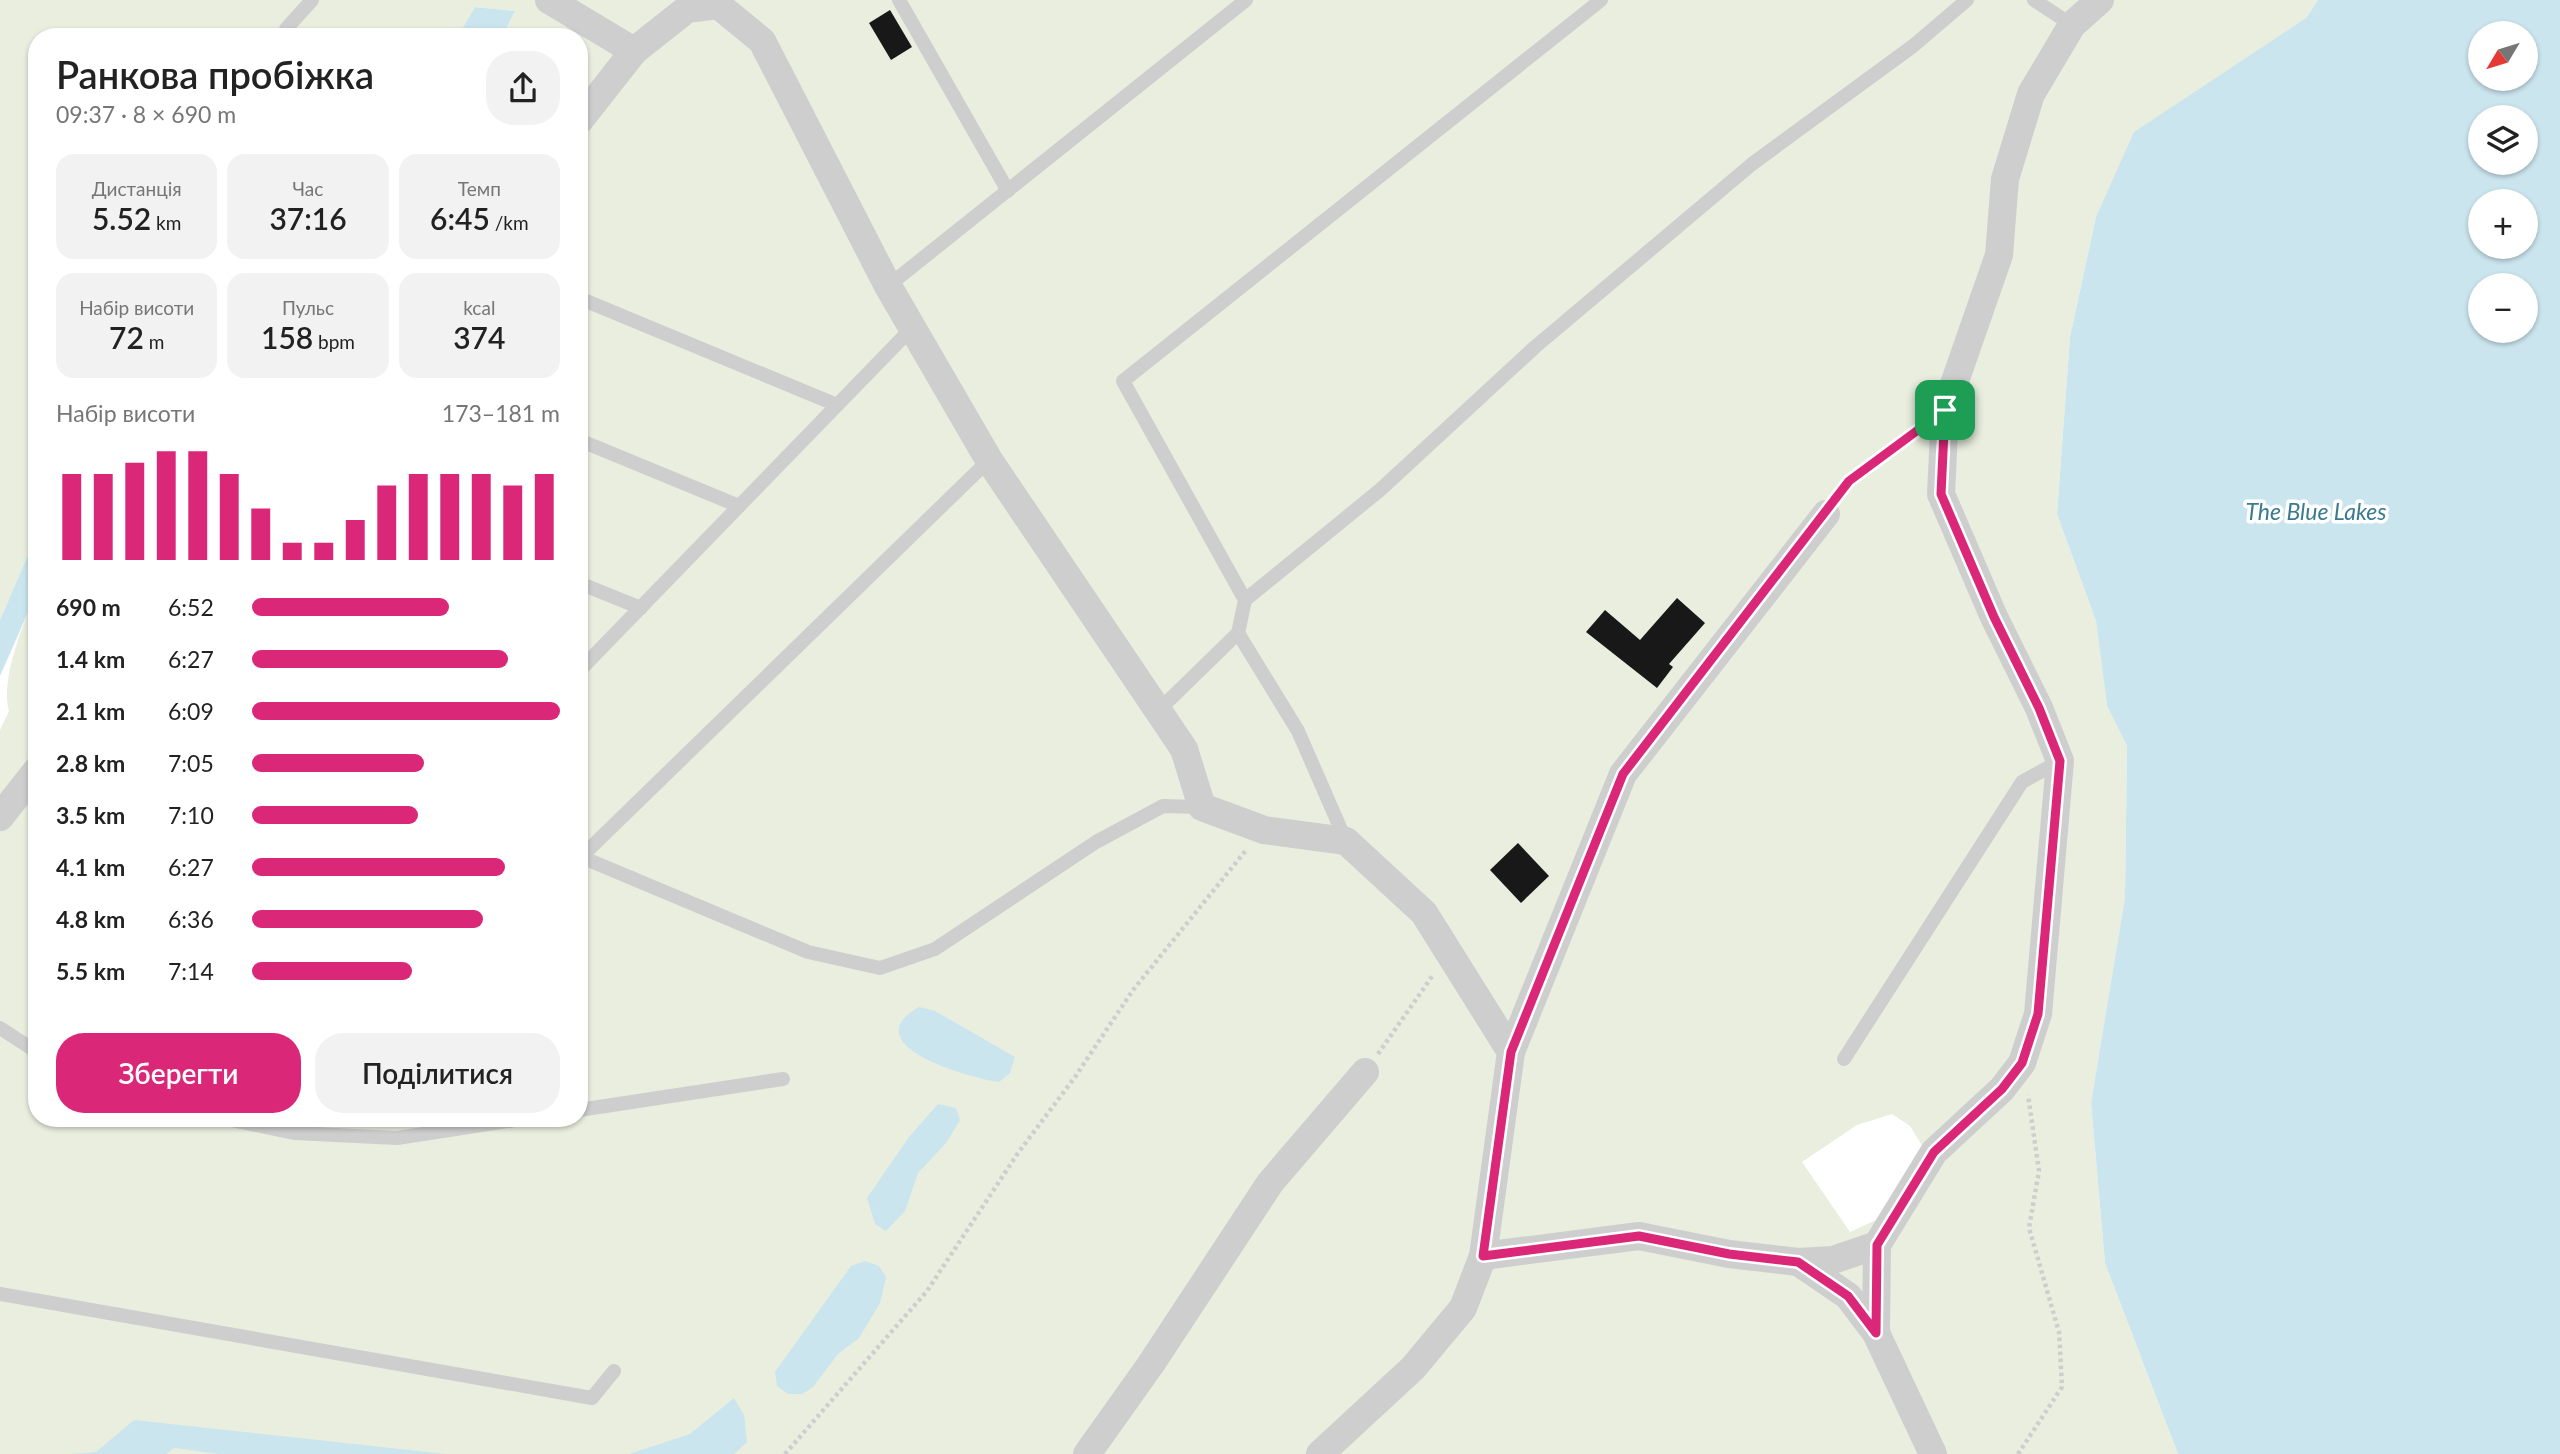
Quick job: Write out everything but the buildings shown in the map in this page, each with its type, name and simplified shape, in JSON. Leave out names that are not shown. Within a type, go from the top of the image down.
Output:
[{"type":"street","points":[[549,0],[634,51]]},
{"type":"street","points":[[1876,1333],[1877,1245],[1934,1152],[2002,1089],[2022,1063],[2038,1014],[2060,761],[2039,708],[1994,617],[1941,494],[1945,410],[1999,255],[2005,179],[2031,94],[2072,25],[2100,0]]},
{"type":"street","points":[[588,110],[634,51],[687,5],[718,5],[762,41],[888,286],[989,460],[1184,749],[1202,807],[1264,830],[1346,841],[1424,913],[1511,1052]]},
{"type":"street","points":[[1320,1454],[1413,1368],[1463,1308],[1483,1256],[1511,1052],[1623,774],[1826,514]]},
{"type":"street","points":[[0,817],[28,781]]},
{"type":"street","points":[[1087,1454],[1151,1364],[1270,1183],[1365,1072]]},
{"type":"street","points":[[1483,1256],[1639,1236],[1729,1254],[1798,1262],[1833,1260],[1877,1245]]},
{"type":"street","points":[[1798,1262],[1848,1296],[1876,1333],[1933,1454]]},
{"type":"lane","points":[[287,28],[312,0]]},
{"type":"lane","points":[[899,0],[1008,191]]},
{"type":"lane","points":[[888,286],[1247,0]]},
{"type":"lane","points":[[1245,600],[1123,381],[1601,0]]},
{"type":"lane","points":[[1158,711],[1238,633],[1245,600],[1380,490],[1535,348],[1752,164],[1913,46],[1967,0]]},
{"type":"lane","points":[[2034,0],[2072,25]]},
{"type":"lane","points":[[588,302],[837,405]]},
{"type":"lane","points":[[588,662],[912,328]]},
{"type":"lane","points":[[588,444],[739,506]]},
{"type":"lane","points":[[588,848],[989,460]]},
{"type":"lane","points":[[588,587],[641,608]]},
{"type":"lane","points":[[1238,633],[1298,731],[1346,841]]},
{"type":"lane","points":[[1844,1059],[2022,782],[2060,761]]},
{"type":"lane","points":[[588,859],[808,952],[880,968],[934,950],[1096,842],[1163,806],[1202,807]]},
{"type":"lane","points":[[0,1028],[28,1046]]},
{"type":"lane","points":[[588,1109],[783,1079]]},
{"type":"lane","points":[[265,1127],[294,1133],[397,1139],[472,1127]]},
{"type":"lane","points":[[0,1294],[592,1398],[614,1371]]},
{"type":"path","points":[[1826,514],[1849,481],[1945,410]]},
{"type":"path","points":[[785,1454],[926,1292],[1018,1153],[1133,990],[1264,830]]},
{"type":"path","points":[[1365,1072],[1450,951]]},
{"type":"path","points":[[2018,1454],[2027,1436],[2062,1387],[2059,1332],[2029,1228],[2039,1171],[2022,1063]]},
{"type":"shaded area","points":[[0,0],[2318,0],[2306,18],[2096,217],[2070,337],[2057,514],[2096,621],[2107,706],[2127,746],[2125,897],[2091,1103],[2105,1263],[2178,1454],[0,1454],[0,730],[9,711],[7,699],[10,668],[28,612],[28,1127],[588,1127],[588,28],[506,28],[515,11],[475,7],[462,28],[28,28],[28,555],[0,620]],"holes":[[[1892,1114],[1910,1126],[1923,1147],[1876,1220],[1850,1232],[1802,1162],[1857,1125]]]},
{"type":"water","name":"The Blue Lakes","points":[[2318,0],[2560,0],[2560,1454],[2178,1454],[2105,1263],[2091,1103],[2125,897],[2127,746],[2107,706],[2096,621],[2057,514],[2070,337],[2096,217],[2134,132],[2306,18]]},
{"type":"water","points":[[475,7],[515,11],[506,28],[462,28]]},
{"type":"water","points":[[28,555],[28,612],[0,676],[0,620]]},
{"type":"water","points":[[919,1007],[935,1011],[1015,1057],[1010,1073],[999,1082],[984,1079],[943,1067],[907,1046],[899,1034],[902,1021]]},
{"type":"water","points":[[938,1104],[956,1108],[960,1120],[946,1143],[918,1173],[905,1211],[886,1231],[875,1224],[867,1198],[909,1137]]},
{"type":"water","points":[[865,1261],[879,1266],[886,1277],[880,1303],[859,1338],[838,1354],[813,1387],[802,1394],[788,1394],[777,1386],[775,1372],[851,1266]]},
{"type":"water","points":[[734,1398],[744,1415],[747,1442],[734,1454],[629,1454],[690,1434]]},
{"type":"water","points":[[134,1420],[446,1454],[220,1454],[174,1448],[166,1454],[71,1454],[96,1452]]},
{"type":"route","points":[[1945,410],[1941,494],[1994,617],[2039,708],[2060,761],[2038,1014],[2022,1063],[2002,1089],[1934,1152],[1877,1245],[1876,1333],[1848,1296],[1798,1262],[1729,1254],[1639,1236],[1483,1256],[1511,1052],[1623,774],[1849,481],[1945,410]]}]
